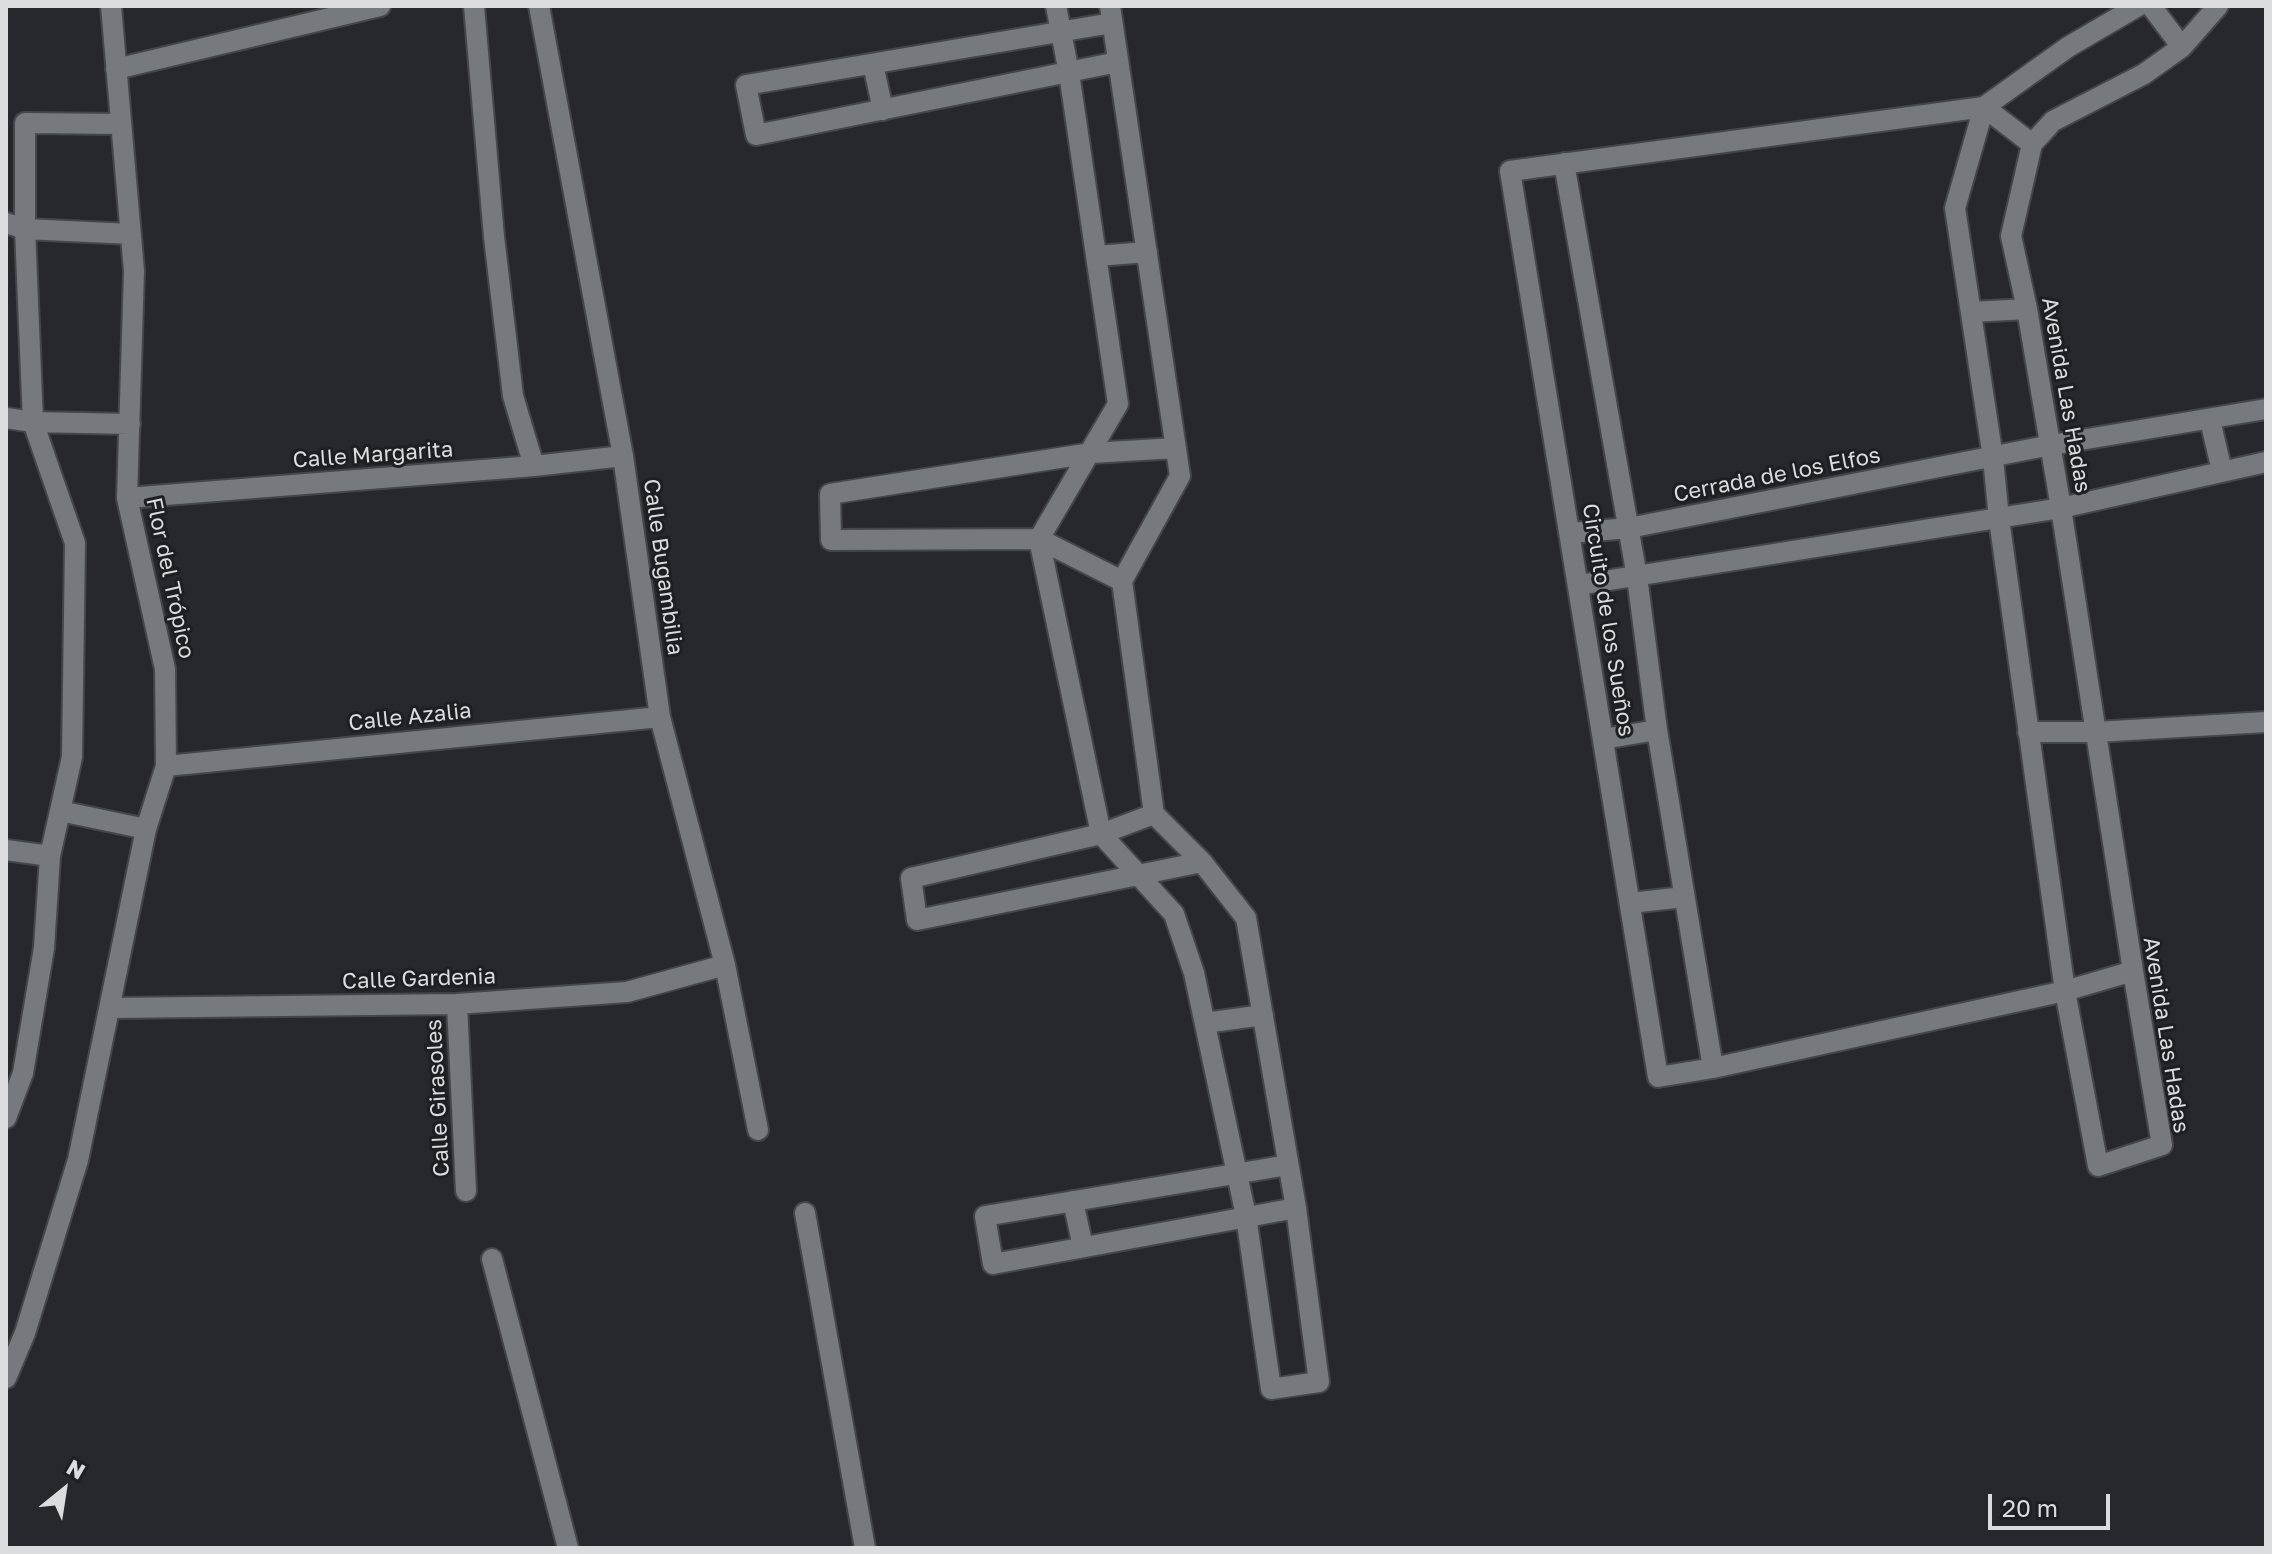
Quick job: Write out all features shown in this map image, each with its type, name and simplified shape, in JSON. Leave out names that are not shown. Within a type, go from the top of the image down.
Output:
[{"type":"street","name":"Flor del Trópico","points":[[6,1378],[25,1333],[78,1160],[146,829],[166,766],[165,669],[127,498],[134,271],[111,6]]},
{"type":"street","points":[[116,69],[380,6]]},
{"type":"street","points":[[474,6],[494,237],[513,396],[534,466]]},
{"type":"street","name":"Calle Bugambilia","points":[[539,6],[623,456],[660,717],[725,965],[758,1130]]},
{"type":"street","points":[[1056,6],[1061,34],[1069,73],[1118,404],[1039,539],[1101,834],[1174,914],[1194,973],[1246,1216],[1271,1389],[1319,1382],[1296,1208],[1246,918],[1202,862],[1154,814],[1122,581],[1180,476],[1111,15],[1061,34],[746,85],[756,135],[1069,73],[1118,62]]},
{"type":"street","points":[[2138,6],[2068,47],[1984,107],[2032,144],[2053,121],[2144,74],[2182,47],[2218,6]]},
{"type":"street","points":[[2151,6],[2182,47]]},
{"type":"street","points":[[873,64],[883,110]]},
{"type":"street","name":"Circuito de los Sueños","points":[[1984,107],[1510,171],[1658,1077],[1713,1068],[2065,991],[2133,971]]},
{"type":"street","name":"Avenida Las Hadas","points":[[1984,107],[1955,208],[1993,458],[2065,991],[2098,1166],[2162,1145],[2051,445],[2011,236],[2032,144]]},
{"type":"street","points":[[6,1118],[23,1073],[44,948],[50,856],[72,757],[75,543],[33,422],[16,226],[25,123],[121,124]]},
{"type":"street","name":"Circuito de los Sueños","points":[[1564,163],[1629,528],[1657,730],[1713,1068]]},
{"type":"street","points":[[16,226],[131,234]]},
{"type":"street","points":[[1097,256],[1147,252]]},
{"type":"street","points":[[1971,312],[2027,309]]},
{"type":"street","name":"Cerrada de los Elfos","points":[[1570,533],[1629,528],[2051,445],[2266,409]]},
{"type":"street","points":[[6,418],[33,422],[130,424]]},
{"type":"street","points":[[2210,420],[2222,471]]},
{"type":"street","points":[[1122,581],[1039,539],[831,540],[830,494],[1091,453],[1176,448]]},
{"type":"street","name":"Calle Margarita","points":[[127,498],[534,466],[623,456]]},
{"type":"street","points":[[1579,585],[2061,508],[2266,462]]},
{"type":"street","name":"Calle Azalia","points":[[166,766],[660,717]]},
{"type":"street","points":[[2028,732],[2096,732],[2266,722]]},
{"type":"street","points":[[1603,739],[1657,730]]},
{"type":"street","points":[[60,811],[146,829]]},
{"type":"street","points":[[1154,814],[1101,834],[911,878],[917,920],[1202,862]]},
{"type":"street","points":[[6,850],[50,856]]},
{"type":"street","points":[[1630,903],[1684,897]]},
{"type":"street","name":"Calle Gardenia","points":[[110,1008],[457,1004],[627,992],[725,965]]},
{"type":"street","name":"Calle Girasoles","points":[[457,1004],[466,1191]]},
{"type":"street","points":[[1205,1023],[1263,1015]]},
{"type":"street","points":[[1288,1165],[985,1216],[993,1264],[1296,1208]]},
{"type":"street","points":[[1073,1201],[1083,1247]]},
{"type":"street","points":[[805,1213],[865,1548]]},
{"type":"street","points":[[492,1259],[568,1548]]}]
